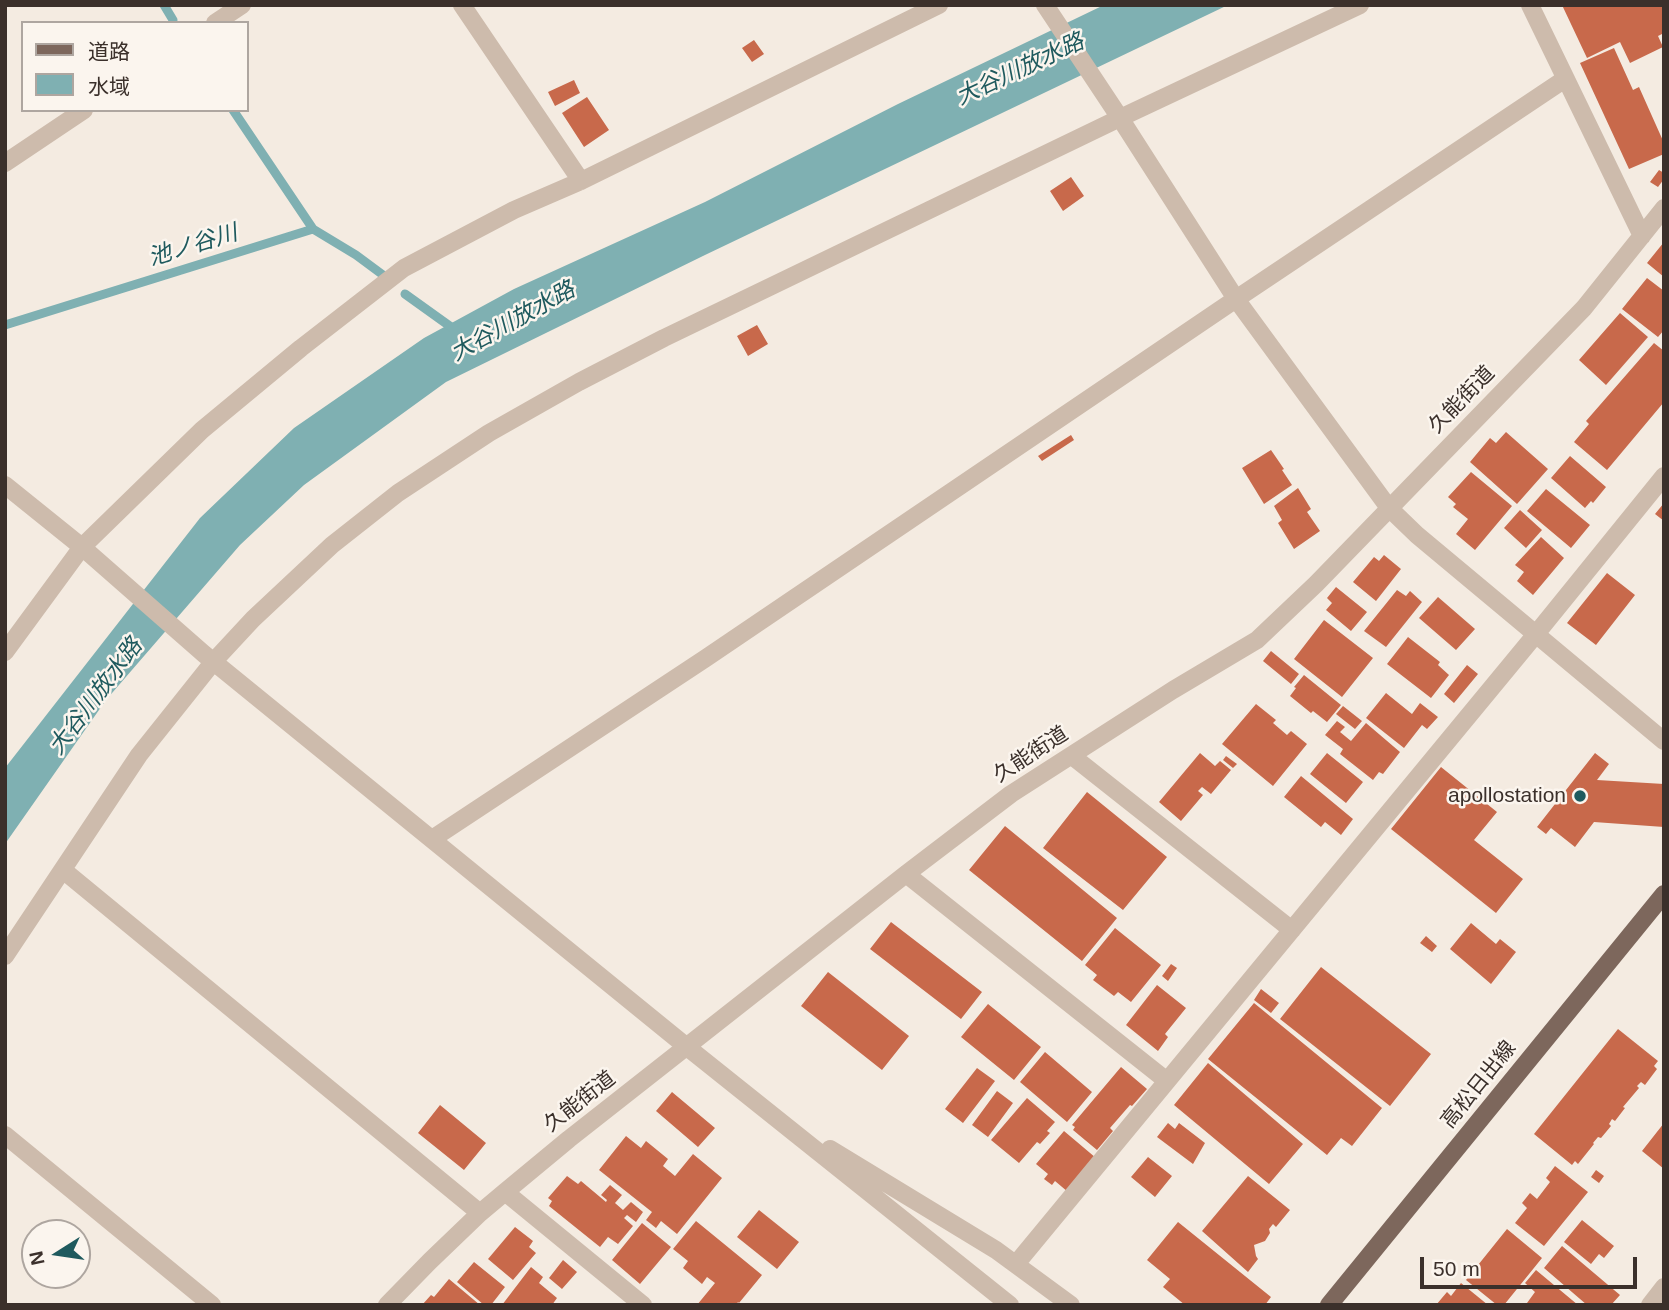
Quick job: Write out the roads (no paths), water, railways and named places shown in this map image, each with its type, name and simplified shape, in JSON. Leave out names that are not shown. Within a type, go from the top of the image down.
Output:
[{"type":"main road","name":"高松日出線","points":[[1329,1305],[1664,894]]},
{"type":"street","points":[[218,21],[242,5]]},
{"type":"street","points":[[462,5],[581,181]]},
{"type":"street","points":[[5,652],[82,547],[202,430],[404,268],[514,210],[581,181],[939,5]]},
{"type":"street","points":[[1045,5],[1236,299],[1388,508],[1417,536],[1664,741]]},
{"type":"street","points":[[5,956],[139,755],[209,658],[332,545],[398,493],[489,433],[664,338],[1360,5]]},
{"type":"street","points":[[1530,5],[1642,236]]},
{"type":"street","points":[[432,839],[718,650],[1565,79]]},
{"type":"street","points":[[5,163],[81,112]]},
{"type":"street","name":"久能街道","points":[[387,1305],[480,1213],[505,1192],[906,874],[1011,794],[1257,640],[1316,584],[1584,308],[1664,208]]},
{"type":"street","points":[[1016,1264],[1664,476]]},
{"type":"street","points":[[5,485],[82,547],[209,658],[776,1117],[999,1302]]},
{"type":"street","points":[[1072,756],[1292,930]]},
{"type":"street","points":[[63,870],[480,1213]]},
{"type":"street","points":[[906,874],[1167,1081]]},
{"type":"street","points":[[776,1117],[996,1250],[1071,1305]]},
{"type":"street","points":[[5,1135],[212,1305]]},
{"type":"street","points":[[505,1192],[643,1305]]},
{"type":"street","points":[[1650,1305],[1664,1287]]},
{"type":"water","name":"大谷川放水路","points":[[1104,5],[1228,5],[446,382],[304,485],[240,545],[106,700],[5,844],[5,768],[200,518],[294,428],[424,338],[514,289],[705,202],[898,104]]},
{"type":"waterway","points":[[164,5],[173,20]]},
{"type":"waterway","points":[[234,112],[313,229],[383,275]]},
{"type":"waterway","name":"池ノ谷川","points":[[5,325],[313,229]]},
{"type":"waterway","name":"池ノ谷川","points":[[405,294],[458,332]]},
{"type":"place","name":"apollostation","points":[[1580,796]]}]
